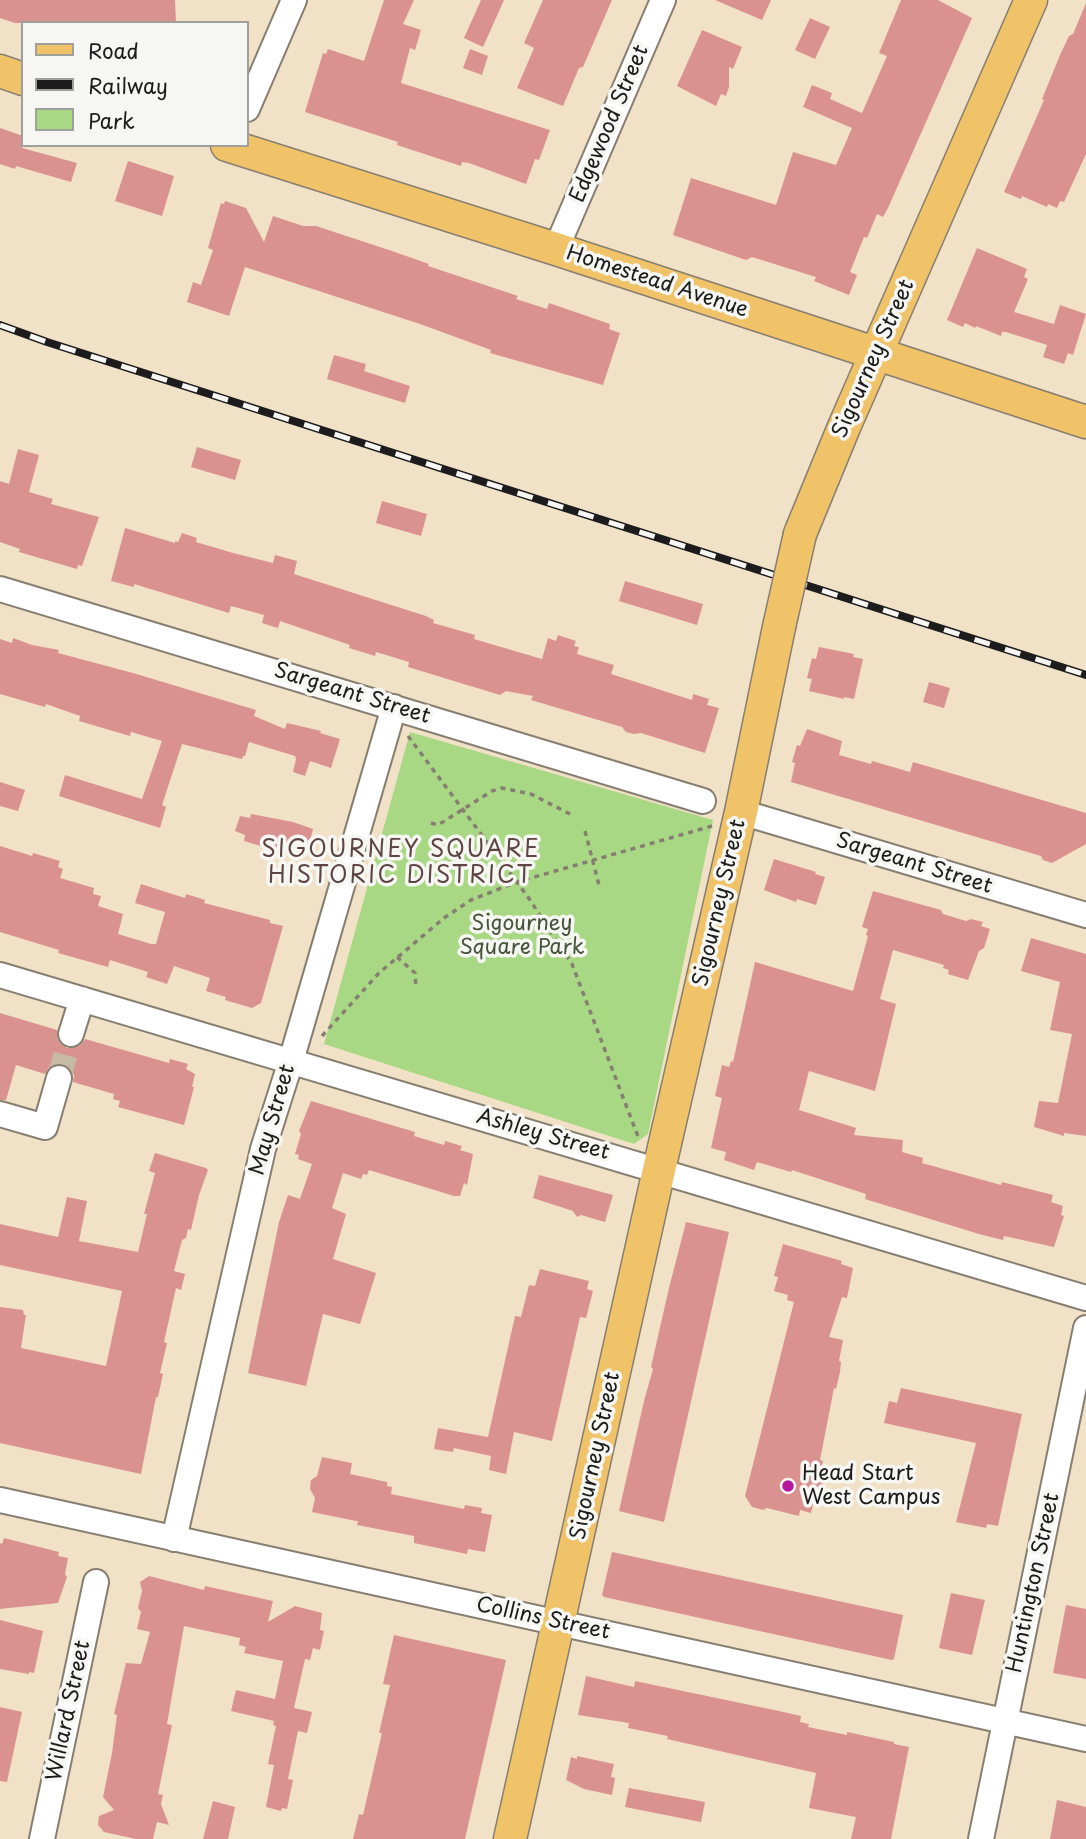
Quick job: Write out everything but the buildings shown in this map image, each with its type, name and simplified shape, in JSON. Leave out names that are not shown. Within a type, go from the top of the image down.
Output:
[{"type":"main road","name":"Sigourney Street","points":[[510,1839],[659,1169],[729,818],[779,627],[800,534],[1031,0]]},
{"type":"main road","points":[[0,71],[21,78]]},
{"type":"main road","name":"Homestead Avenue","points":[[233,147],[1086,422]]},
{"type":"street","points":[[248,107],[294,0]]},
{"type":"street","name":"Edgewood Street","points":[[556,249],[663,0]]},
{"type":"street","name":"Sargeant Street","points":[[0,589],[703,801]]},
{"type":"street","name":"May Street","points":[[174,1539],[263,1149],[394,707]]},
{"type":"street","name":"Sargeant Street","points":[[729,818],[1086,915]]},
{"type":"street","name":"Ashley Street","points":[[0,975],[1086,1298]]},
{"type":"street","points":[[71,1034],[82,999]]},
{"type":"street","points":[[0,1114],[45,1127],[59,1078]]},
{"type":"street","name":"Huntington Street","points":[[981,1839],[1086,1328]]},
{"type":"street","name":"Collins Street","points":[[0,1500],[1086,1739]]},
{"type":"street","name":"Willard Street","points":[[42,1839],[96,1582]]},
{"type":"path","points":[[407,734],[517,883],[572,964],[640,1142]]},
{"type":"path","points":[[432,823],[438,825],[492,791],[511,788],[531,794],[570,814]]},
{"type":"path","points":[[316,1042],[379,973],[444,918],[471,900],[517,883],[729,818]]},
{"type":"path","points":[[585,831],[599,885]]},
{"type":"path","points":[[444,918],[449,922]]},
{"type":"path","points":[[397,957],[415,973],[416,988]]},
{"type":"green space","name":"Sigourney Square Park","points":[[410,732],[713,820],[648,1134],[634,1144],[324,1044]]},
{"type":"tunnel","points":[[59,1078],[71,1034]]},
{"type":"railway","points":[[0,325],[1086,675]]},
{"type":"place","name":"Head Start West Campus","points":[[788,1486]]},
{"type":"district","name":"SIGOURNEY SQUARE HISTORIC DISTRICT","points":[[401,864]]}]
